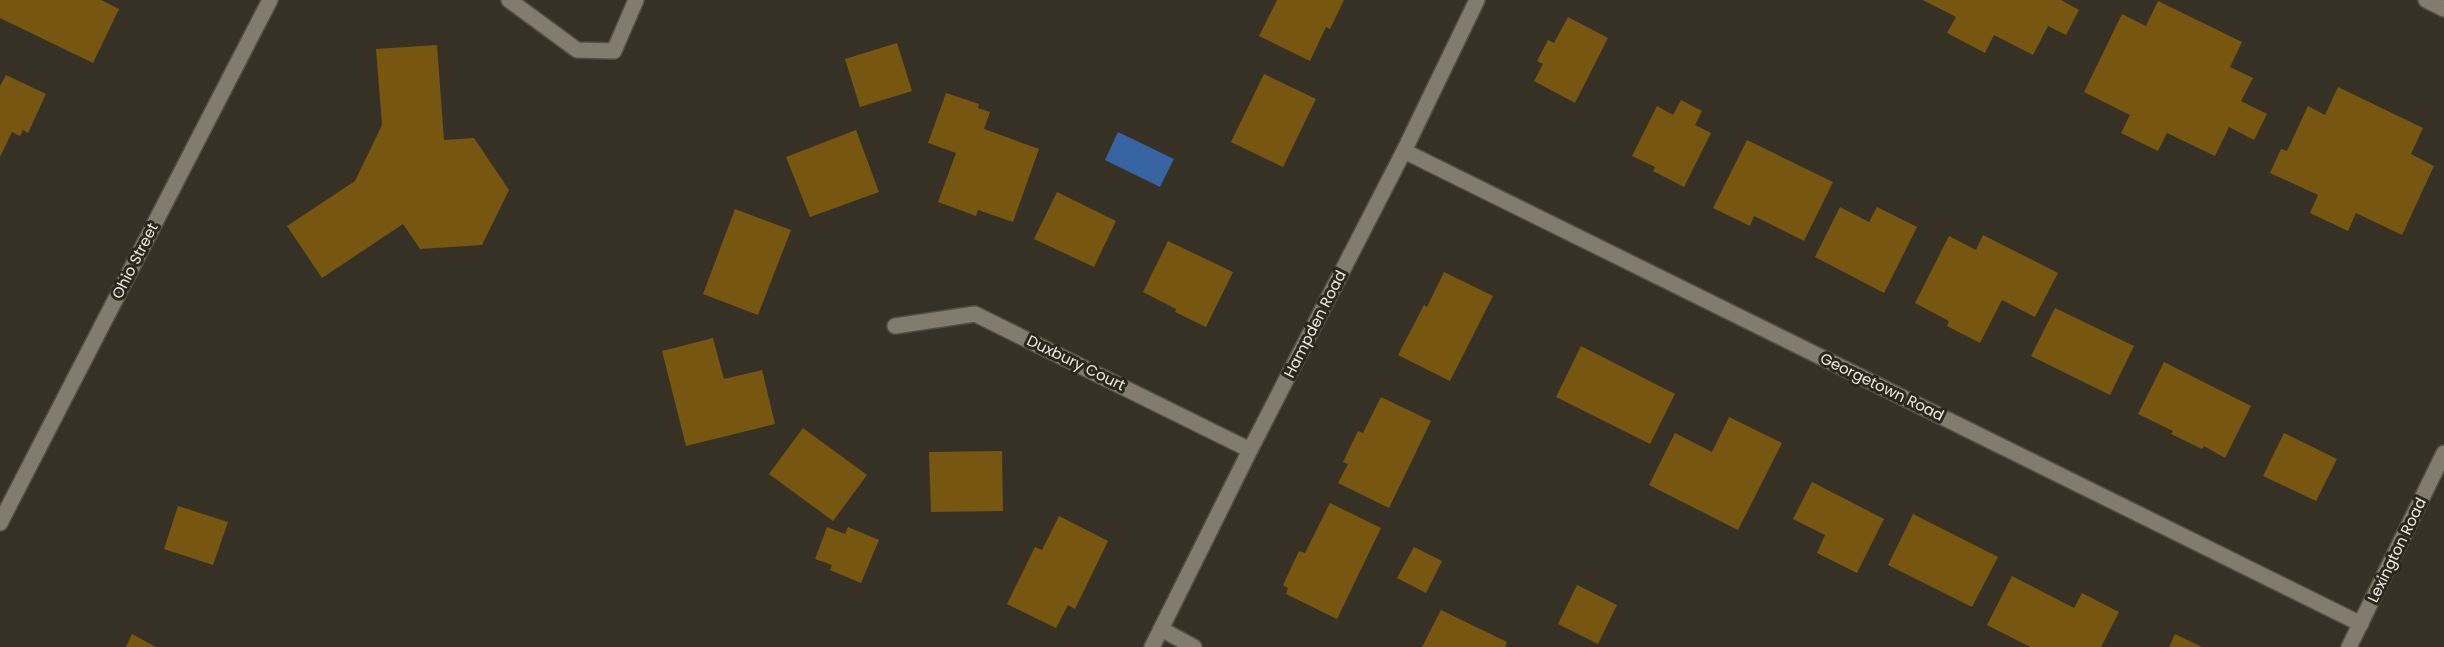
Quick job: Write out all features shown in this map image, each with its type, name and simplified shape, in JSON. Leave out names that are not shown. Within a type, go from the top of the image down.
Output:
[{"type":"street","name":"Ohio Street","points":[[0,523],[270,0]]},
{"type":"street","points":[[509,0],[577,50],[614,51],[636,0]]},
{"type":"street","name":"Hampden Road","points":[[1152,647],[1250,450],[1404,151],[1477,0]]},
{"type":"street","points":[[2426,0],[2444,9]]},
{"type":"street","name":"Georgetown Road","points":[[1404,151],[2361,624]]},
{"type":"street","name":"Duxbury Court","points":[[894,326],[975,314],[1250,450]]},
{"type":"street","name":"Lexington Road","points":[[2349,647],[2444,453]]},
{"type":"street","points":[[1161,629],[1194,647]]},
{"type":"water","points":[[1118,132],[1174,159],[1160,187],[1105,160]]},
{"type":"building","points":[[0,0],[101,0],[119,9],[93,63],[0,18]]},
{"type":"building","points":[[1277,0],[1344,0],[1330,29],[1326,27],[1310,61],[1259,36]]},
{"type":"building","points":[[1923,0],[2061,0],[2079,10],[2066,35],[2048,26],[2033,55],[1994,35],[1985,53],[1947,33],[1956,17]]},
{"type":"building","points":[[2158,1],[2242,42],[2230,67],[2253,78],[2241,101],[2267,114],[2254,140],[2229,127],[2215,156],[2167,133],[2158,151],[2121,133],[2130,115],[2084,92],[2122,14],[2146,26]]},
{"type":"building","points":[[1568,17],[1608,38],[1575,103],[1534,81],[1543,64],[1537,61],[1548,40],[1554,43]]},
{"type":"building","points":[[897,43],[912,91],[860,107],[845,59]]},
{"type":"building","points":[[437,45],[444,140],[474,138],[509,190],[482,245],[420,249],[403,224],[322,278],[287,226],[355,181],[382,125],[376,49]]},
{"type":"building","points":[[1264,74],[1316,99],[1283,167],[1231,142]]},
{"type":"building","points":[[6,75],[46,94],[28,133],[23,130],[20,136],[12,132],[0,157],[0,86]]},
{"type":"building","points":[[2338,87],[2423,128],[2411,154],[2434,166],[2402,235],[2356,213],[2348,231],[2310,213],[2318,195],[2270,173],[2281,149],[2287,151],[2308,106],[2325,115]]},
{"type":"building","points":[[946,93],[979,104],[978,108],[990,112],[984,129],[1039,149],[1013,222],[978,210],[976,216],[938,202],[956,153],[928,143]]},
{"type":"building","points":[[1681,100],[1702,111],[1695,125],[1711,133],[1684,187],[1653,171],[1655,167],[1632,156],[1657,106],[1673,115]]},
{"type":"building","points":[[856,130],[879,192],[810,217],[786,157]]},
{"type":"building","points":[[1747,140],[1833,182],[1804,241],[1754,216],[1750,226],[1713,208]]},
{"type":"building","points":[[1057,192],[1116,221],[1094,267],[1034,239]]},
{"type":"building","points":[[1840,207],[1869,222],[1877,207],[1917,227],[1884,293],[1815,257]]},
{"type":"building","points":[[735,209],[791,230],[758,315],[703,294]]},
{"type":"building","points":[[1983,235],[2058,273],[2035,317],[2002,300],[1980,343],[1947,326],[1949,321],[1915,303],[1949,236],[1976,250]]},
{"type":"building","points":[[1168,241],[1233,272],[1206,327],[1175,312],[1176,309],[1143,292]]},
{"type":"building","points":[[1444,272],[1493,296],[1450,381],[1398,355],[1424,305],[1427,307]]},
{"type":"building","points":[[2055,308],[2134,346],[2110,395],[2031,356]]},
{"type":"building","points":[[713,338],[724,379],[762,370],[775,424],[686,446],[662,351]]},
{"type":"building","points":[[1581,346],[1675,394],[1650,444],[1556,397]]},
{"type":"building","points":[[2164,362],[2251,406],[2225,458],[2204,446],[2202,449],[2171,434],[2173,431],[2138,414]]},
{"type":"building","points":[[1381,397],[1431,421],[1389,508],[1338,483],[1348,464],[1343,462],[1358,431],[1363,433]]},
{"type":"building","points":[[1729,417],[1782,443],[1738,530],[1649,485],[1675,433],[1712,452]]},
{"type":"building","points":[[803,428],[867,475],[833,521],[769,474]]},
{"type":"building","points":[[2284,433],[2337,459],[2316,501],[2263,476]]},
{"type":"building","points":[[1002,451],[1003,511],[931,512],[929,452]]},
{"type":"building","points":[[1812,482],[1884,519],[1857,573],[1817,553],[1825,535],[1793,519]]},
{"type":"building","points":[[1330,503],[1381,528],[1337,619],[1286,594],[1288,588],[1283,585],[1299,551],[1305,553]]},
{"type":"building","points":[[178,506],[228,522],[213,565],[164,549]]},
{"type":"building","points":[[1913,514],[1998,557],[1972,607],[1888,565]]},
{"type":"building","points":[[1059,516],[1108,541],[1075,609],[1068,605],[1056,628],[1007,604],[1035,547],[1042,550]]},
{"type":"building","points":[[827,527],[845,534],[848,527],[879,540],[861,583],[830,570],[832,565],[815,559]]},
{"type":"building","points":[[1414,547],[1442,561],[1426,593],[1397,578]]},
{"type":"building","points":[[2012,576],[2074,608],[2082,593],[2119,612],[2101,647],[2030,647],[1987,625]]},
{"type":"building","points":[[1577,585],[1617,605],[1598,644],[1558,624]]},
{"type":"building","points":[[1441,610],[1507,642],[1505,647],[1422,647]]},
{"type":"building","points":[[132,634],[156,647],[126,647]]},
{"type":"building","points":[[2175,634],[2202,647],[2169,647]]}]
